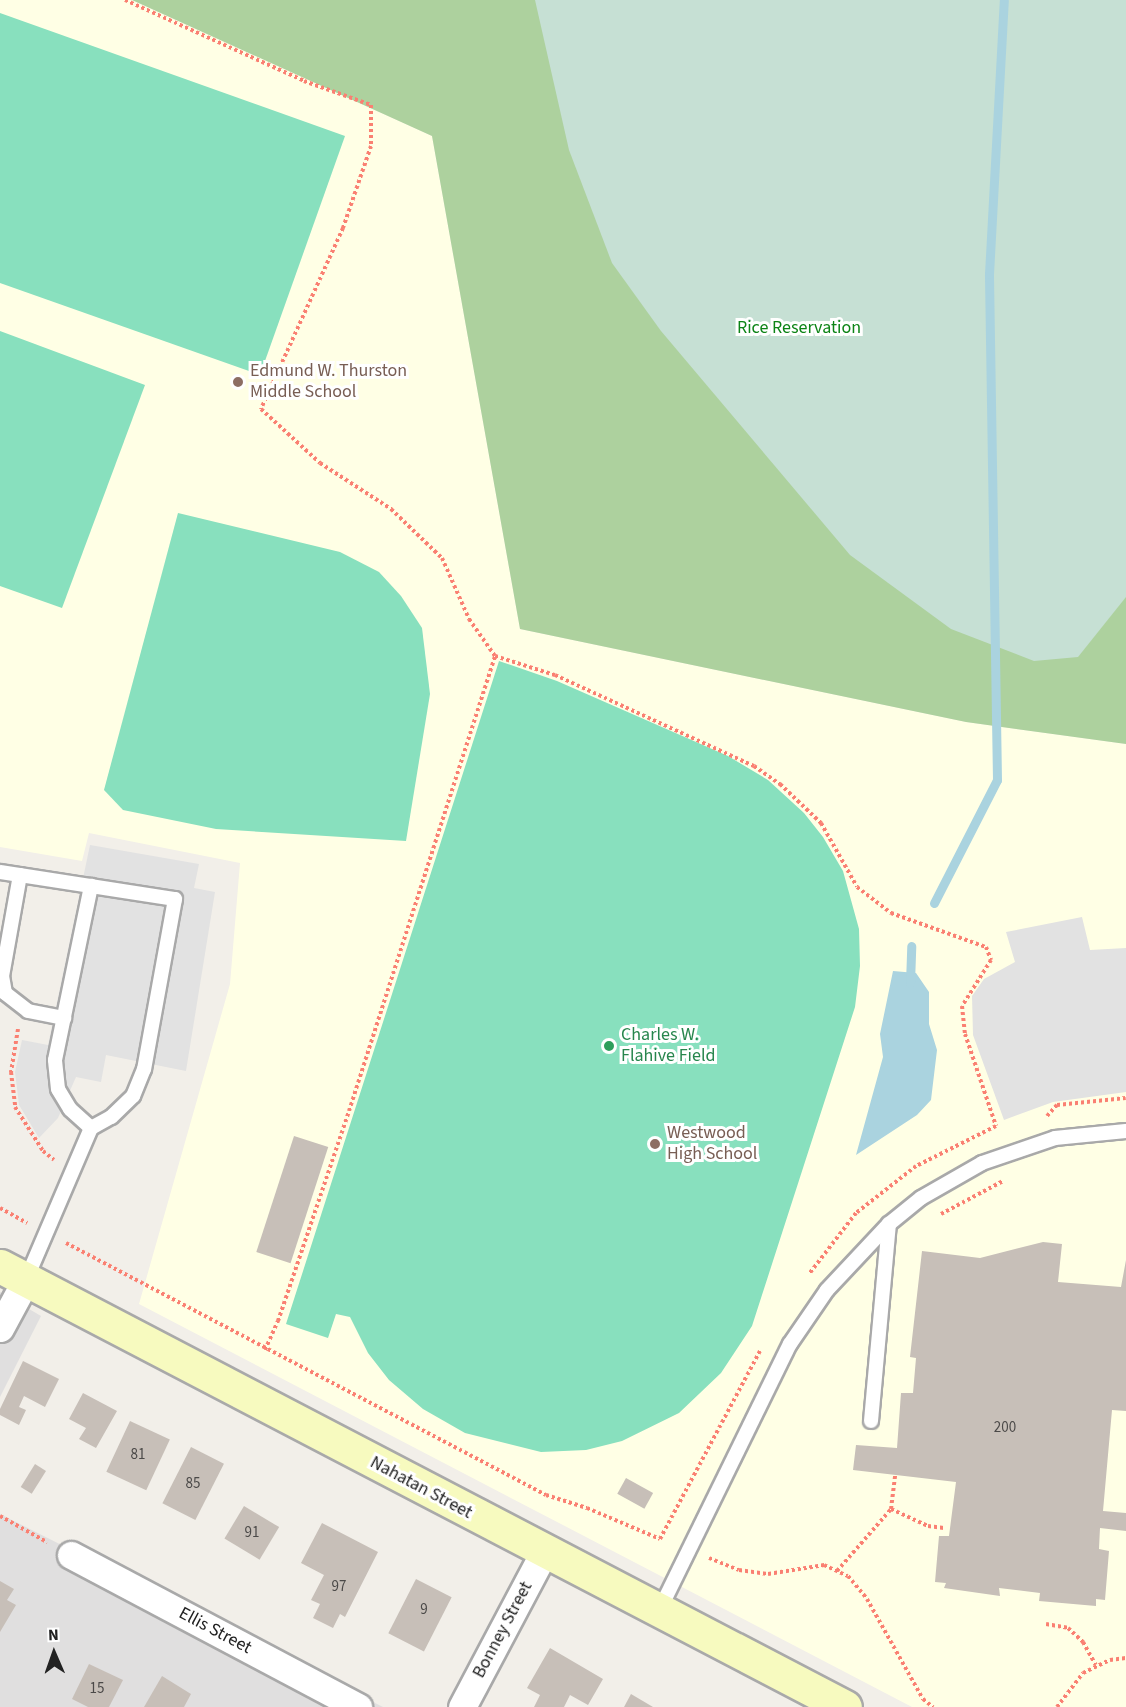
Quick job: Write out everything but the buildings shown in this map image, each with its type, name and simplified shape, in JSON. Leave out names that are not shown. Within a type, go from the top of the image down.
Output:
[{"type":"main road","name":"Nahatan Street","points":[[13,1273],[845,1707]]},
{"type":"street","points":[[0,1328],[13,1273]]},
{"type":"street","name":"Bonney Street","points":[[462,1707],[544,1552]]},
{"type":"street","name":"Ellis Street","points":[[71,1555],[358,1707]]},
{"type":"lane","points":[[0,872],[175,899],[144,1070],[133,1096],[111,1117],[91,1128],[47,1233],[13,1273]]},
{"type":"lane","points":[[20,875],[2,976],[5,993],[28,1011],[64,1018]]},
{"type":"lane","points":[[91,886],[55,1060],[58,1089],[70,1109],[91,1128]]},
{"type":"lane","points":[[659,1611],[790,1344],[827,1290],[889,1224],[921,1198],[982,1163],[1055,1138],[1126,1131]]},
{"type":"lane","points":[[871,1421],[889,1224]]},
{"type":"path","points":[[125,0],[304,81],[371,105],[371,146],[343,228],[261,409],[320,463],[391,509],[442,558],[469,619],[495,656],[555,675],[754,766],[780,784],[821,823],[857,887],[891,913],[986,948],[991,960],[962,1006],[964,1034],[996,1126],[916,1166],[865,1206],[806,1278]]},
{"type":"path","points":[[265,1350],[278,1321],[345,1122],[495,656]]},
{"type":"path","points":[[19,1023],[11,1072],[15,1107],[43,1151],[72,1173]]},
{"type":"path","points":[[1047,1116],[1057,1105],[1126,1098]]},
{"type":"path","points":[[938,1216],[1005,1180]]},
{"type":"path","points":[[0,1208],[265,1350],[546,1495],[660,1539],[762,1348]]},
{"type":"path","points":[[837,1571],[891,1509],[895,1474]]},
{"type":"path","points":[[891,1509],[928,1526],[944,1528]]},
{"type":"path","points":[[0,1516],[71,1555]]},
{"type":"path","points":[[705,1556],[739,1570],[768,1574],[824,1565],[848,1576],[867,1599],[922,1699],[933,1707]]},
{"type":"path","points":[[1046,1624],[1068,1628],[1083,1642],[1096,1665]]},
{"type":"path","points":[[1057,1707],[1074,1682],[1096,1665],[1126,1658]]},
{"type":"shaded area","name":"Westwood High School","points":[[0,0],[132,0],[432,136],[520,629],[966,722],[1126,744],[1126,1707],[912,1707],[139,1304],[230,984],[240,863],[89,833],[82,861],[0,847]]},
{"type":"shaded area","points":[[90,845],[199,864],[194,888],[215,892],[186,1071],[106,1055],[101,1082],[76,1077],[58,1118],[39,1138],[19,1105],[15,1072],[22,1040],[48,1045]]},
{"type":"shaded area","points":[[1082,917],[1090,950],[1126,948],[1126,1092],[1053,1102],[1004,1120],[973,1035],[972,996],[984,979],[1015,962],[1006,932]]},
{"type":"shaded area","points":[[0,1292],[41,1316],[0,1397]]},
{"type":"shaded area","points":[[0,1514],[383,1707],[0,1707]]},
{"type":"green space","name":"Rice Reservation","points":[[132,0],[1126,0],[1126,744],[966,722],[520,629],[432,136]]},
{"type":"green space","points":[[535,0],[1126,0],[1126,597],[1078,657],[1034,661],[951,629],[850,555],[661,331],[612,263],[569,150]]},
{"type":"green space","points":[[0,13],[345,136],[260,375],[0,283]]},
{"type":"green space","points":[[0,331],[145,385],[62,608],[0,586]]},
{"type":"green space","points":[[178,513],[340,552],[379,572],[401,596],[422,628],[430,694],[406,841],[216,829],[123,810],[104,790]]},
{"type":"green space","name":"Charles W. Flahive Field","points":[[499,661],[557,681],[728,756],[768,780],[804,813],[823,837],[843,871],[859,929],[860,966],[855,1007],[752,1326],[721,1373],[679,1413],[622,1441],[586,1450],[541,1452],[465,1433],[423,1409],[389,1380],[368,1353],[350,1317],[336,1314],[328,1338],[286,1324]]},
{"type":"water","points":[[893,971],[916,973],[929,992],[929,1024],[937,1050],[931,1100],[917,1115],[856,1155],[883,1057],[880,1034]]},
{"type":"waterway","points":[[934,903],[997,780],[989,274],[1004,0]]},
{"type":"waterway","points":[[910,983],[911,946]]},
{"type":"place","name":"Edmund W. Thurston Middle School","points":[[238,382]]},
{"type":"place","name":"Charles W. Flahive Field","points":[[609,1046]]},
{"type":"place","name":"Westwood High School","points":[[655,1144]]}]
